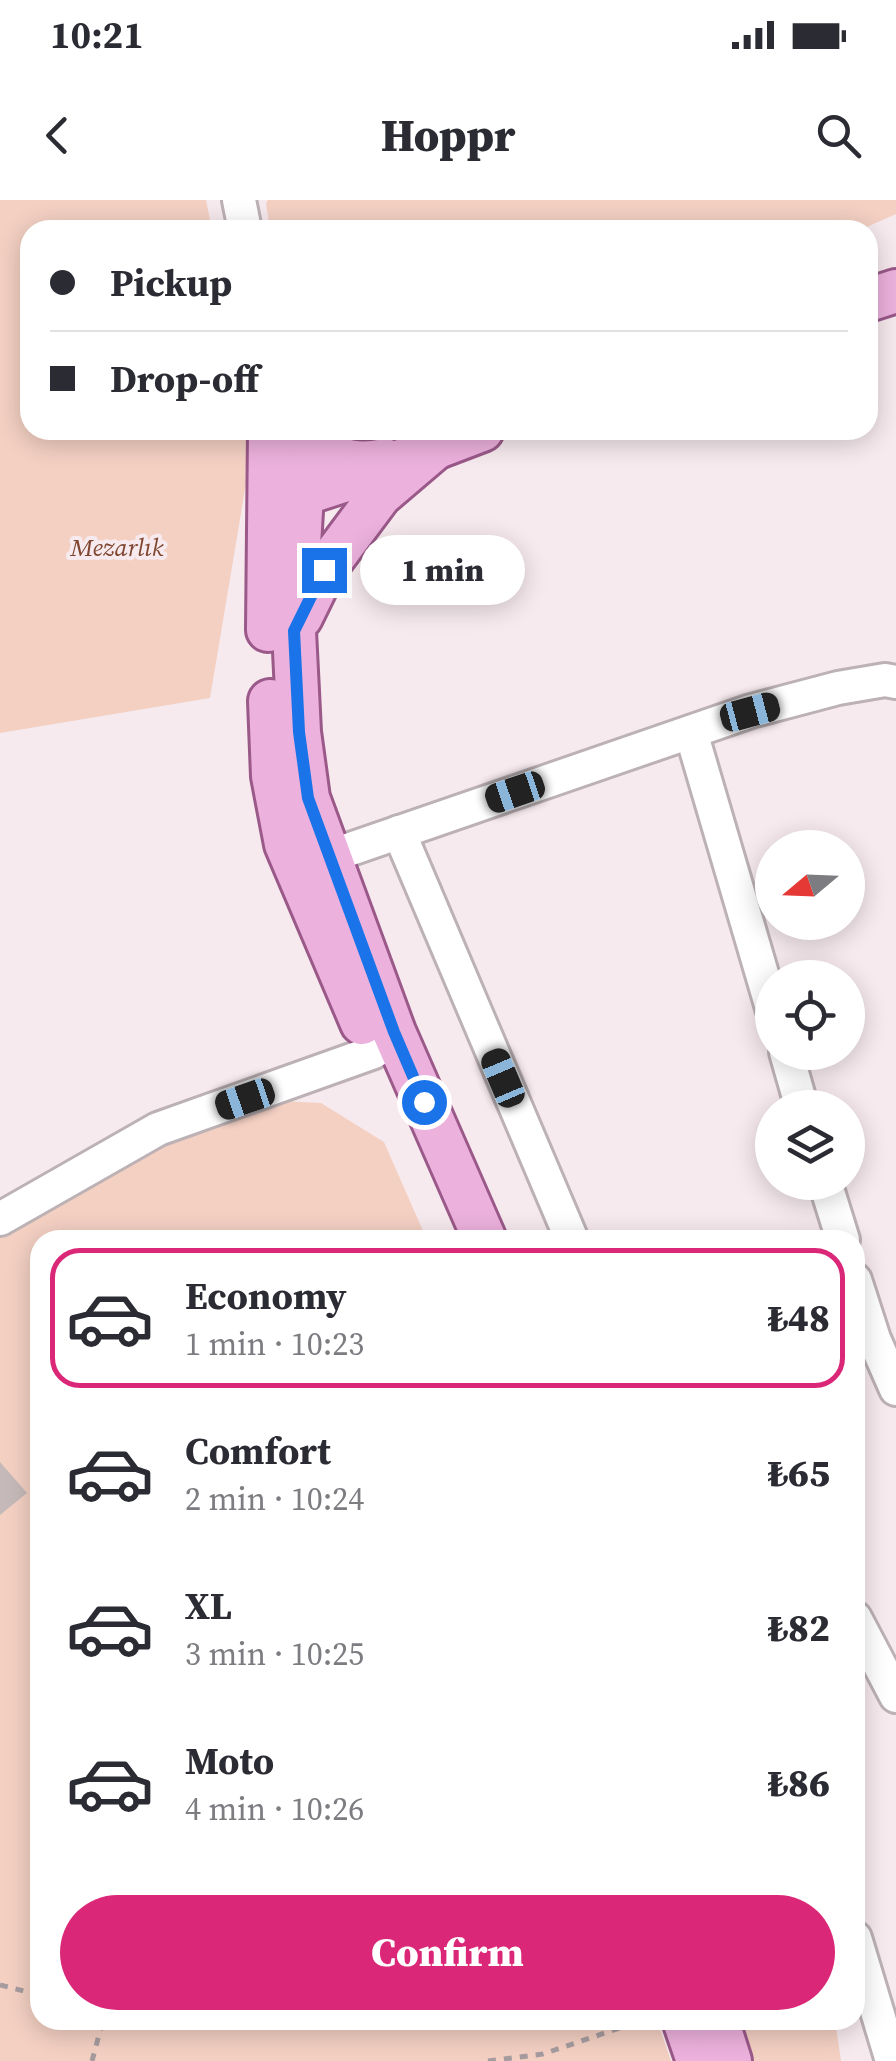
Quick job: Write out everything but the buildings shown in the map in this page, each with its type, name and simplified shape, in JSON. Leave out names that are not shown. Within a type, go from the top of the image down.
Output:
[{"type":"main road","points":[[272,440],[286,500],[268,640],[273,776],[286,844],[313,862],[394,1032],[481,1230]]},
{"type":"main road","points":[[283,440],[299,732],[313,862],[374,1052],[450,1230]]},
{"type":"main road","points":[[311,440],[345,462],[367,464],[434,449]]},
{"type":"main road","points":[[286,500],[457,440]]},
{"type":"main road","points":[[294,631],[324,570],[380,495],[434,449]]},
{"type":"main road","points":[[687,2030],[698,2061]]},
{"type":"main road","points":[[720,2030],[730,2061]]},
{"type":"street","points":[[313,862],[750,712],[838,688],[885,680],[896,682]]},
{"type":"street","points":[[691,732],[758,960]]},
{"type":"street","points":[[400,832],[568,1230]]},
{"type":"street","points":[[0,1219],[158,1129],[374,1052]]},
{"type":"street","points":[[830,1200],[839,1230]]},
{"type":"street","points":[[865,1311],[896,1389]]},
{"type":"street","points":[[865,1637],[896,1696]]},
{"type":"street","points":[[865,1971],[892,2061]]},
{"type":"path","points":[[0,1985],[30,1992]]},
{"type":"path","points":[[92,2061],[101,2030]]},
{"type":"path","points":[[488,2061],[543,2054],[614,2030]]},
{"type":"green space","name":"Mezarlık","points":[[0,200],[206,200],[210,220],[20,220],[20,440],[251,440],[210,698],[0,733]]},
{"type":"green space","points":[[896,200],[896,214],[878,222],[269,220],[266,203]]},
{"type":"green space","points":[[245,1099],[321,1103],[384,1142],[423,1230],[30,1230],[30,2030],[660,2030],[671,2061],[0,2061],[0,1219]]},
{"type":"green space","points":[[720,2030],[836,2030],[841,2061],[730,2061]]},
{"type":"route","points":[[324,570],[294,631],[299,732],[308,798],[394,1032],[424,1102]]}]
